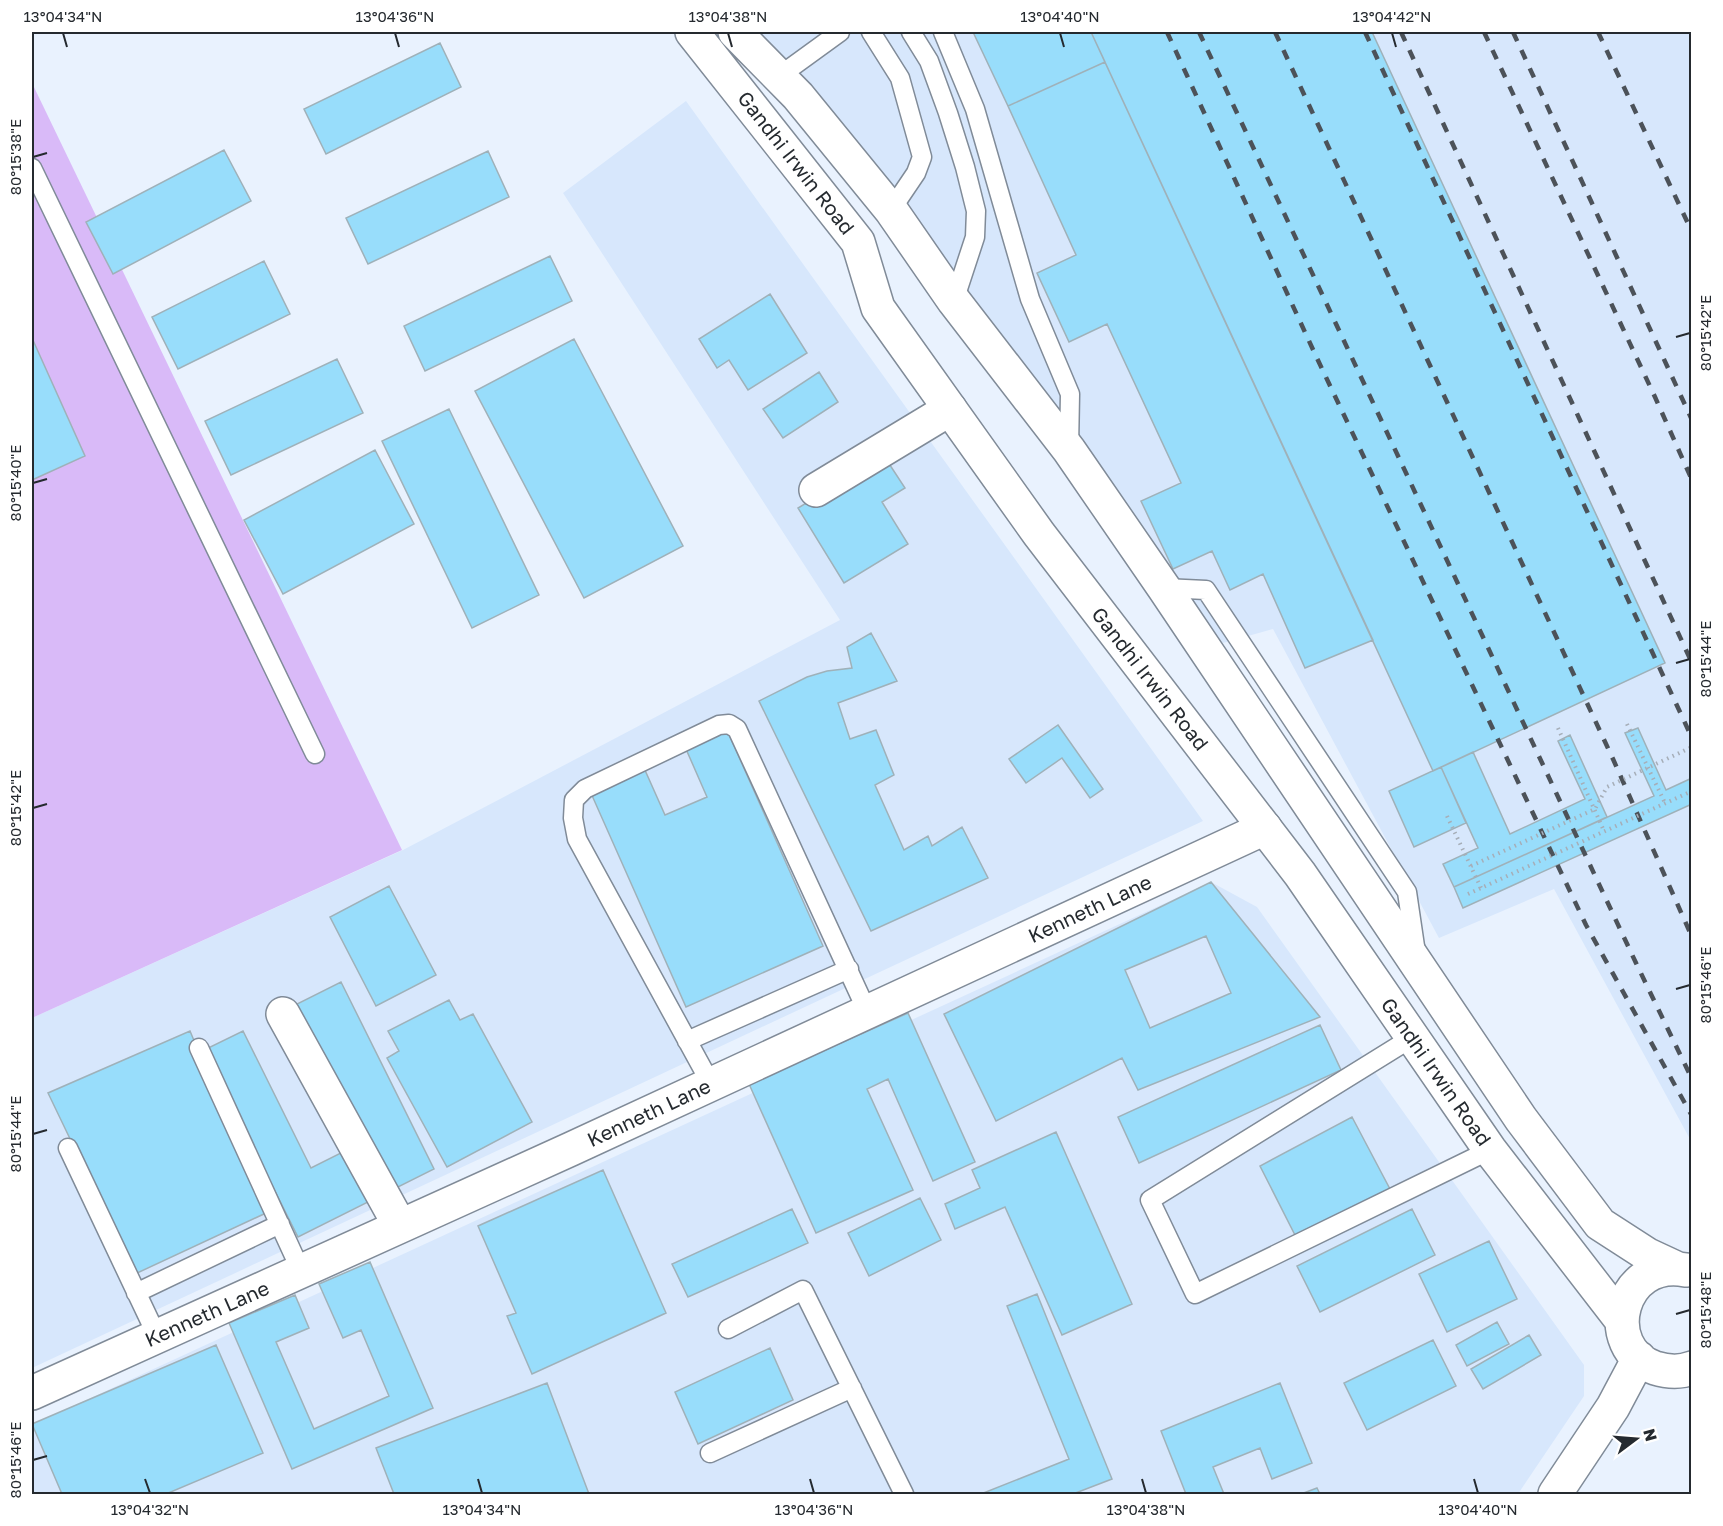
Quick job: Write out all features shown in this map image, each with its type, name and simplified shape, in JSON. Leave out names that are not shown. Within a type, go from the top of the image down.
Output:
[{"type":"main road","name":"Gandhi Irwin Road","points":[[692,32],[858,242],[878,308],[1039,534],[1300,874],[1490,1150],[1622,1321]]},
{"type":"main road","name":"Gandhi Irwin Road","points":[[735,32],[798,96],[891,210],[954,301],[1069,450],[1521,1119],[1600,1224],[1648,1255],[1684,1270]]},
{"type":"main road","points":[[816,490],[950,409]]},
{"type":"main road","name":"Kenneth Lane","points":[[32,1394],[1265,828]]},
{"type":"main road","points":[[283,1014],[400,1226]]},
{"type":"main road","points":[[1684,1270],[1659,1270],[1643,1278],[1631,1290],[1623,1306],[1622,1321],[1626,1340],[1635,1355],[1644,1362],[1666,1372],[1688,1372]]},
{"type":"main road","points":[[1555,1494],[1644,1362]]},
{"type":"main road","points":[[1576,1494],[1604,1456],[1624,1420],[1644,1362]]},
{"type":"lane","points":[[778,77],[840,32]]},
{"type":"lane","points":[[871,32],[900,78],[922,157],[916,173],[891,210]]},
{"type":"lane","points":[[911,32],[929,61],[948,113],[976,211]]},
{"type":"lane","points":[[942,32],[975,109],[1030,299],[1070,394],[1069,450]]},
{"type":"lane","points":[[954,301],[975,237],[978,166],[975,109]]},
{"type":"lane","points":[[32,168],[315,754]]},
{"type":"lane","points":[[711,1084],[577,838],[573,818],[574,800],[585,789],[719,725],[729,724],[737,729],[867,1011]]},
{"type":"lane","points":[[687,1041],[849,969]]},
{"type":"lane","points":[[1413,1037],[1150,1200],[1195,1294],[1490,1150]]},
{"type":"lane","points":[[199,1048],[301,1271]]},
{"type":"lane","points":[[68,1148],[157,1336]]},
{"type":"lane","points":[[136,1293],[280,1224]]},
{"type":"lane","points":[[728,1329],[803,1290],[904,1494]]},
{"type":"lane","points":[[710,1453],[852,1388]]},
{"type":"path","points":[[1628,724],[1665,803]]},
{"type":"path","points":[[1558,728],[1604,831]]},
{"type":"path","points":[[1471,866],[1595,809],[1607,787],[1692,747]]},
{"type":"path","points":[[1468,894],[1692,791]]},
{"type":"path","points":[[1447,816],[1481,888]]},
{"type":"shaded area","points":[[725,32],[1691,32],[1691,1141],[1554,889],[1439,938],[1273,629],[1223,643],[945,284]]},
{"type":"shaded area","points":[[32,83],[402,850],[32,1018]]},
{"type":"shaded area","points":[[686,101],[1203,821],[32,1368],[32,1018],[403,850],[840,620],[563,193]]},
{"type":"shaded area","points":[[1211,882],[1257,907],[1584,1365],[1584,1396],[1518,1494],[32,1494],[32,1425]]},
{"type":"building","points":[[973,32],[1091,32],[1105,62],[1008,106]]},
{"type":"building","points":[[1091,32],[1372,32],[1665,663],[1433,771]]},
{"type":"building","points":[[440,43],[461,87],[326,154],[304,109]]},
{"type":"building","points":[[1105,62],[1373,640],[1305,668],[1263,574],[1230,590],[1212,551],[1173,569],[1141,501],[1181,483],[1107,324],[1069,342],[1037,273],[1076,255],[1008,106]]},
{"type":"building","points":[[224,150],[251,201],[113,274],[86,222]]},
{"type":"building","points":[[488,151],[509,197],[368,264],[346,218]]},
{"type":"building","points":[[550,256],[572,301],[425,371],[404,326]]},
{"type":"building","points":[[264,261],[290,314],[178,369],[152,317]]},
{"type":"building","points":[[770,294],[807,353],[748,390],[729,360],[717,368],[699,339]]},
{"type":"building","points":[[32,338],[85,456],[32,480]]},
{"type":"building","points":[[574,339],[683,546],[584,598],[475,391]]},
{"type":"building","points":[[337,359],[363,413],[231,475],[205,421]]},
{"type":"building","points":[[819,372],[838,402],[783,438],[763,409]]},
{"type":"building","points":[[449,409],[539,595],[472,628],[382,441]]},
{"type":"building","points":[[375,450],[414,524],[283,594],[244,520]]},
{"type":"building","points":[[884,456],[905,488],[882,502],[908,544],[844,583],[798,508]]},
{"type":"building","points":[[871,633],[897,681],[838,703],[850,739],[876,730],[894,775],[875,785],[904,850],[928,836],[932,846],[962,827],[988,878],[871,931],[759,701],[807,677],[827,671],[852,668],[847,647]]},
{"type":"building","points":[[1058,725],[1103,789],[1090,798],[1062,758],[1026,783],[1009,759]]},
{"type":"building","points":[[1638,728],[1666,790],[1692,778],[1692,804],[1463,908],[1454,887],[1654,796],[1625,733]]},
{"type":"building","points":[[727,730],[823,946],[686,1007],[590,791],[644,768],[665,815],[707,797],[686,749]]},
{"type":"building","points":[[1570,735],[1607,817],[1454,887],[1443,864],[1478,848],[1441,767],[1473,752],[1510,834],[1585,799],[1558,741]]},
{"type":"building","points":[[1441,767],[1466,823],[1414,847],[1389,791]]},
{"type":"building","points":[[1211,882],[1320,1017],[1138,1090],[1122,1058],[996,1121],[944,1014]],"holes":[[[1206,936],[1231,993],[1150,1028],[1125,970]]]},
{"type":"building","points":[[389,886],[436,975],[376,1006],[330,917]]},
{"type":"building","points":[[341,982],[434,1169],[298,1237],[204,1050],[243,1031],[311,1168],[363,1142],[295,1005]]},
{"type":"building","points":[[449,1000],[460,1020],[473,1014],[532,1122],[447,1167],[387,1058],[399,1051],[388,1031]]},
{"type":"building","points":[[908,1013],[975,1162],[933,1181],[888,1079],[867,1089],[913,1190],[816,1233],[749,1084]]},
{"type":"building","points":[[1320,1025],[1341,1070],[1139,1163],[1118,1117]]},
{"type":"building","points":[[190,1031],[266,1213],[135,1274],[48,1093]]},
{"type":"building","points":[[1352,1117],[1391,1191],[1297,1239],[1260,1166]]},
{"type":"building","points":[[1056,1132],[1132,1304],[1062,1335],[1005,1207],[955,1229],[945,1204],[980,1188],[972,1170]]},
{"type":"building","points":[[603,1170],[666,1313],[532,1374],[507,1316],[516,1313],[478,1226]]},
{"type":"building","points":[[920,1198],[941,1240],[869,1276],[848,1233]]},
{"type":"building","points":[[792,1209],[808,1243],[688,1297],[672,1264]]},
{"type":"building","points":[[1412,1209],[1435,1255],[1320,1312],[1297,1266]]},
{"type":"building","points":[[1489,1241],[1517,1299],[1447,1332],[1419,1274]]},
{"type":"building","points":[[370,1262],[433,1408],[292,1469],[229,1323],[295,1295],[309,1328],[276,1342],[314,1429],[389,1396],[361,1330],[343,1338],[319,1284]]},
{"type":"building","points":[[1037,1294],[1112,1479],[1073,1494],[981,1494],[1069,1459],[1007,1306]]},
{"type":"building","points":[[1497,1322],[1509,1344],[1467,1366],[1456,1345]]},
{"type":"building","points":[[1529,1335],[1541,1355],[1483,1389],[1471,1369]]},
{"type":"building","points":[[1433,1340],[1456,1386],[1367,1430],[1344,1383]]},
{"type":"building","points":[[216,1345],[263,1453],[166,1494],[62,1494],[32,1424]]},
{"type":"building","points":[[770,1348],[793,1400],[698,1444],[675,1392]]},
{"type":"building","points":[[547,1383],[589,1494],[394,1494],[376,1448]]},
{"type":"building","points":[[1280,1383],[1312,1463],[1272,1479],[1260,1448],[1213,1467],[1224,1494],[1186,1494],[1161,1431]]},
{"type":"building","points":[[1317,1488],[1320,1494],[1301,1494]]},
{"type":"railway","points":[[1167,32],[1315,354],[1586,925],[1692,1116]]},
{"type":"railway","points":[[1199,32],[1692,1079]]},
{"type":"railway","points":[[1275,32],[1613,759],[1692,937]]},
{"type":"railway","points":[[1365,32],[1692,738]]},
{"type":"railway","points":[[1401,32],[1692,663]]},
{"type":"railway","points":[[1484,32],[1692,480]]},
{"type":"railway","points":[[1513,32],[1692,420]]},
{"type":"railway","points":[[1598,32],[1692,232]]}]
